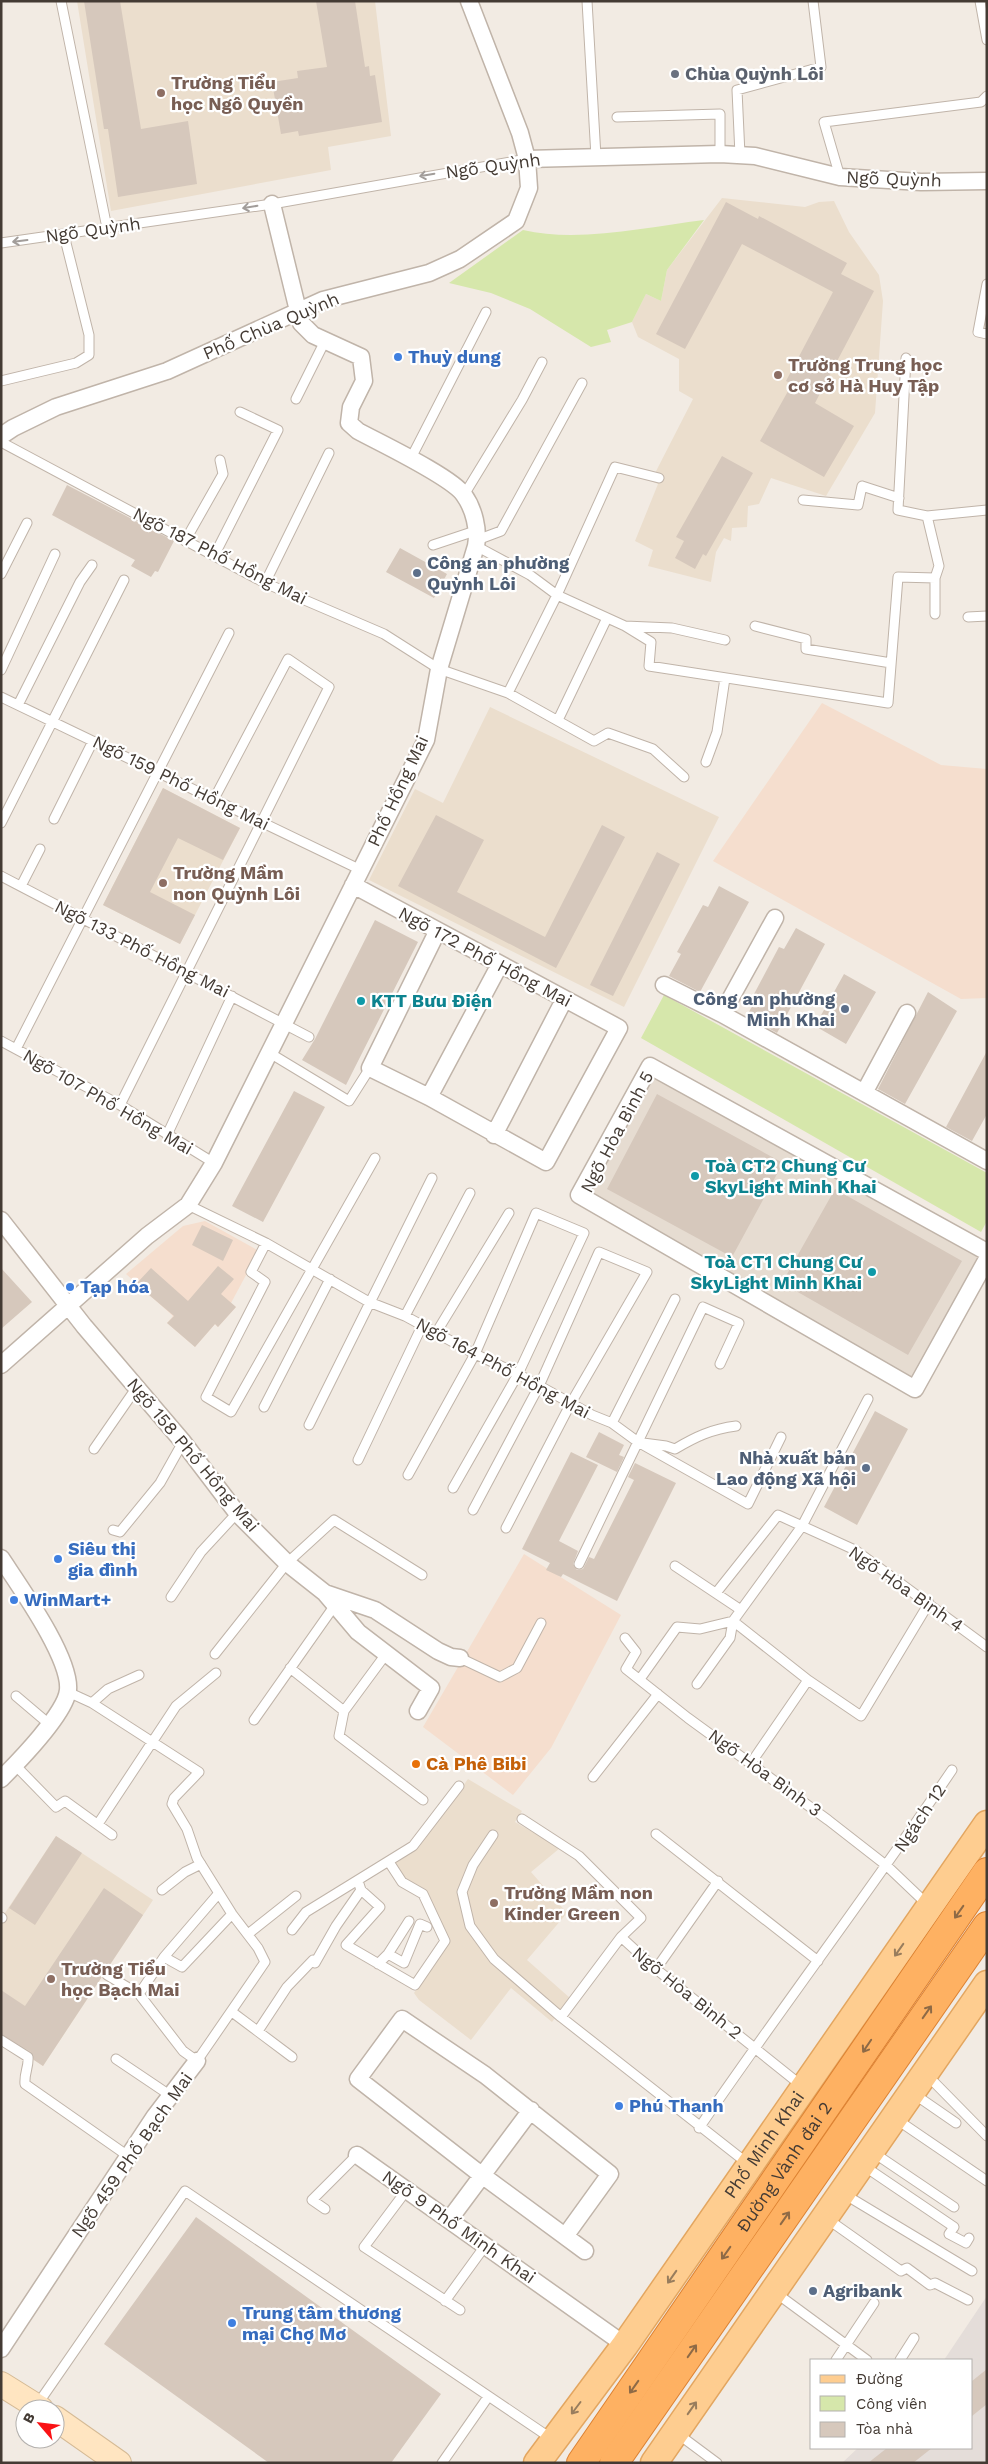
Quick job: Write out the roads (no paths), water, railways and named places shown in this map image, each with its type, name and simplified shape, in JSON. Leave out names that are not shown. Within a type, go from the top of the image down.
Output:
[{"type":"highway","name":"Đường Vành đai 2","points":[[581,2463],[987,1872]]},
{"type":"highway","name":"Đường Vành đai 2","points":[[614,2463],[987,1926]]},
{"type":"main road","name":"Phố Minh Khai","points":[[537,2463],[624,2344],[987,1824]]},
{"type":"main road","points":[[654,2463],[987,1984]]},
{"type":"main road","points":[[1,2384],[25,2399]]},
{"type":"main road","points":[[65,2426],[119,2463]]},
{"type":"street","name":"Phố Chùa Quỳnh","points":[[1,436],[56,407],[167,371],[323,300],[429,273],[460,259],[487,243],[516,221],[528,188],[527,159],[520,133],[469,1]]},
{"type":"street","name":"Ngõ Quỳnh","points":[[527,159],[720,154],[755,156],[840,177],[921,182],[987,181]]},
{"type":"street","points":[[272,204],[301,322],[313,335],[361,358],[364,381],[350,407],[349,423],[358,431],[452,483],[464,495],[477,539]]},
{"type":"street","name":"Phố Hồng Mai","points":[[1,1365],[147,1236],[188,1205],[214,1162],[426,740],[439,669],[477,539]]},
{"type":"street","name":"Ngõ 172 Phố Hồng Mai","points":[[353,885],[499,966],[619,1028],[546,1162],[494,1135]]},
{"type":"street","points":[[722,1014],[775,918]]},
{"type":"street","points":[[437,932],[370,1068],[429,1097],[494,1135],[564,1000]]},
{"type":"street","points":[[429,1097],[499,966]]},
{"type":"street","points":[[664,985],[722,1014],[987,1161]]},
{"type":"street","points":[[864,1093],[907,1013]]},
{"type":"street","name":"Ngõ Hòa Bình 5","points":[[987,1252],[650,1066],[579,1195],[915,1388],[987,1259]]},
{"type":"street","points":[[1,1220],[69,1306]]},
{"type":"street","name":"Ngõ 158 Phố Hồng Mai","points":[[69,1306],[183,1442],[237,1513],[287,1563],[330,1599],[374,1610],[438,1650],[451,1657],[460,1658]]},
{"type":"street","points":[[1,1558],[61,1656],[68,1678],[68,1692],[49,1724],[1,1779]]},
{"type":"street","points":[[330,1599],[358,1632],[432,1688],[418,1711]]},
{"type":"street","points":[[566,2235],[610,2174],[485,2075],[402,2019],[358,2079],[482,2175],[566,2235],[585,2251]]},
{"type":"street","name":"Ngõ 459 Phố Bạch Mai","points":[[1,2349],[128,2156],[197,2061]]},
{"type":"street","points":[[449,2220],[531,2110]]},
{"type":"street","name":"Ngõ 9 Phố Minh Khai","points":[[357,2155],[624,2344]]},
{"type":"lane","points":[[61,1],[107,228]]},
{"type":"lane","points":[[587,1],[596,157]]},
{"type":"lane","points":[[740,155],[737,90],[821,67],[813,1]]},
{"type":"lane","points":[[980,1],[987,40]]},
{"type":"lane","points":[[840,177],[824,122],[981,102],[987,96]]},
{"type":"lane","points":[[617,117],[720,114],[720,154]]},
{"type":"lane","name":"Ngõ Quỳnh","points":[[1,243],[272,204],[527,159]]},
{"type":"lane","points":[[1,381],[76,363],[90,355],[89,335],[64,235]]},
{"type":"lane","points":[[987,284],[978,332],[987,334]]},
{"type":"lane","points":[[410,460],[486,312]]},
{"type":"lane","points":[[296,399],[326,341]]},
{"type":"lane","points":[[906,358],[898,510],[927,516],[987,510]]},
{"type":"lane","points":[[464,495],[522,400],[542,362]]},
{"type":"lane","points":[[433,545],[477,539],[501,531],[582,383]]},
{"type":"lane","points":[[214,556],[278,430],[240,412]]},
{"type":"lane","name":"Ngõ 187 Phố Hồng Mai","points":[[1,442],[264,583],[384,634],[439,669],[508,692],[594,740],[608,733],[654,749],[684,777]]},
{"type":"lane","points":[[264,583],[329,453]]},
{"type":"lane","points":[[186,541],[223,474],[220,460]]},
{"type":"lane","points":[[508,692],[557,595],[615,466],[659,478]]},
{"type":"lane","points":[[803,500],[858,505],[862,486],[898,498]]},
{"type":"lane","points":[[927,516],[939,566],[935,578],[936,614]]},
{"type":"lane","points":[[1,574],[27,523]]},
{"type":"lane","points":[[477,539],[557,595],[626,626],[650,642],[649,666],[888,703],[898,577],[935,578]]},
{"type":"lane","points":[[1,670],[56,554]]},
{"type":"lane","points":[[18,705],[80,582],[92,565]]},
{"type":"lane","points":[[1,823],[124,580]]},
{"type":"lane","points":[[968,617],[987,616]]},
{"type":"lane","points":[[558,720],[607,618]]},
{"type":"lane","points":[[626,626],[672,628],[725,640]]},
{"type":"lane","points":[[755,626],[806,639],[806,649],[891,663]]},
{"type":"lane","points":[[16,1049],[228,633]]},
{"type":"lane","points":[[120,1105],[328,686],[288,659],[214,799]]},
{"type":"lane","points":[[706,762],[717,732],[725,678]]},
{"type":"lane","name":"Ngõ 159 Phố Hồng Mai","points":[[1,697],[361,870]]},
{"type":"lane","points":[[54,819],[93,741]]},
{"type":"lane","points":[[21,886],[40,849]]},
{"type":"lane","name":"Ngõ 133 Phố Hồng Mai","points":[[1,876],[309,1037]]},
{"type":"lane","points":[[167,1135],[232,996]]},
{"type":"lane","name":"Ngõ 107 Phố Hồng Mai","points":[[1,1042],[120,1105],[214,1162]]},
{"type":"lane","points":[[268,1052],[349,1101],[370,1068]]},
{"type":"lane","points":[[266,1242],[252,1272],[265,1282],[206,1397],[231,1412],[375,1158]]},
{"type":"lane","points":[[310,1425],[369,1302],[432,1178]]},
{"type":"lane","points":[[405,1316],[470,1193]]},
{"type":"lane","name":"Ngõ 164 Phố Hồng Mai","points":[[188,1205],[266,1242],[369,1302],[405,1316],[475,1354],[518,1374],[592,1416],[612,1423],[638,1442],[748,1504],[781,1437]]},
{"type":"lane","points":[[408,1475],[475,1354],[536,1212],[584,1233],[518,1374],[453,1488]]},
{"type":"lane","points":[[436,1333],[510,1213]]},
{"type":"lane","points":[[473,1510],[538,1386],[599,1252],[647,1272],[571,1403],[506,1528]]},
{"type":"lane","points":[[264,1407],[330,1279]]},
{"type":"lane","points":[[612,1423],[675,1299]]},
{"type":"lane","points":[[579,1564],[703,1307],[739,1323],[720,1364]]},
{"type":"lane","points":[[358,1460],[422,1326]]},
{"type":"lane","points":[[94,1449],[136,1387]]},
{"type":"lane","points":[[697,1684],[730,1638],[733,1621],[802,1526],[868,1399]]},
{"type":"lane","points":[[638,1442],[675,1449],[701,1434],[720,1428],[736,1426]]},
{"type":"lane","points":[[113,1530],[120,1532],[160,1483],[183,1442]]},
{"type":"lane","points":[[171,1597],[201,1552],[237,1513]]},
{"type":"lane","name":"Ngõ Hòa Bình 4","points":[[716,1593],[778,1515],[855,1550],[987,1647]]},
{"type":"lane","points":[[215,1654],[287,1563],[334,1520],[422,1575]]},
{"type":"lane","points":[[675,1566],[741,1610]]},
{"type":"lane","points":[[254,1720],[290,1668],[330,1599]]},
{"type":"lane","points":[[733,1621],[808,1680],[862,1716],[929,1603]]},
{"type":"lane","points":[[640,1679],[678,1627],[700,1629],[733,1621]]},
{"type":"lane","points":[[460,1658],[500,1677],[517,1668],[542,1624]]},
{"type":"lane","name":"Ngõ Hòa Bình 3","points":[[625,1638],[636,1652],[626,1669],[887,1866],[929,1906]]},
{"type":"lane","points":[[386,1654],[344,1710],[339,1736],[424,1800]]},
{"type":"lane","points":[[290,1668],[344,1710]]},
{"type":"lane","points":[[98,1824],[176,1706],[216,1673]]},
{"type":"lane","points":[[92,1703],[108,1688],[139,1675]]},
{"type":"lane","points":[[751,1763],[808,1680]]},
{"type":"lane","points":[[68,1692],[92,1703],[199,1772],[174,1798],[172,1804],[187,1829],[201,1864],[232,1914],[248,1934],[296,1896]]},
{"type":"lane","points":[[593,1777],[658,1694]]},
{"type":"lane","points":[[16,1696],[49,1724]]},
{"type":"lane","points":[[15,1765],[56,1807],[66,1801],[112,1835]]},
{"type":"lane","name":"Ngách 12","points":[[700,2128],[754,2048],[887,1866],[952,1770]]},
{"type":"lane","points":[[292,1930],[306,1912],[359,1885],[388,1862],[413,1846],[460,1786]]},
{"type":"lane","name":"Ngõ Hòa Bình 2","points":[[522,1819],[579,1856],[641,1918],[621,1938],[656,1969],[804,2087]]},
{"type":"lane","points":[[656,1834],[818,1961]]},
{"type":"lane","points":[[493,1835],[473,1866],[462,1892],[470,1926],[494,1959],[561,2017],[700,2128],[750,2165]]},
{"type":"lane","points":[[359,1885],[380,1906],[346,1945],[414,1985],[446,1941],[423,1894],[402,1882],[388,1862]]},
{"type":"lane","points":[[162,1890],[185,1872],[201,1864]]},
{"type":"lane","points":[[656,1969],[718,1881]]},
{"type":"lane","points":[[258,2031],[287,1987],[312,1960],[315,1964],[359,1885]]},
{"type":"lane","points":[[139,1994],[164,1956],[219,1893]]},
{"type":"lane","points":[[164,1956],[182,1968],[232,1914]]},
{"type":"lane","points":[[378,1964],[388,1954],[408,1921]]},
{"type":"lane","points":[[388,1954],[404,1963],[420,1924],[427,1927]]},
{"type":"lane","name":"Ngõ 459 Phố Bạch Mai","points":[[197,2061],[265,1962],[248,1934]]},
{"type":"lane","points":[[561,2017],[621,1938]]},
{"type":"lane","points":[[107,1975],[139,1994],[183,2051],[197,2061]]},
{"type":"lane","points":[[232,2012],[292,2057]]},
{"type":"lane","points":[[1,2040],[28,2057],[24,2075],[25,2084],[128,2156]]},
{"type":"lane","points":[[116,2059],[171,2096]]},
{"type":"lane","points":[[919,2083],[956,2123]]},
{"type":"lane","points":[[919,2083],[987,2136]]},
{"type":"lane","points":[[895,2117],[987,2181]]},
{"type":"lane","name":"Ngõ 9 Phố Minh Khai","points":[[325,2209],[312,2200],[357,2155]]},
{"type":"lane","points":[[867,2158],[954,2207]]},
{"type":"lane","points":[[867,2158],[954,2227],[949,2234],[966,2243],[969,2238]]},
{"type":"lane","points":[[52,2399],[184,2191],[552,2440]]},
{"type":"lane","points":[[406,2191],[364,2247],[460,2310]]},
{"type":"lane","points":[[842,2193],[972,2271]]},
{"type":"lane","points":[[825,2218],[901,2271],[907,2268],[930,2285],[935,2283],[968,2300]]},
{"type":"lane","points":[[446,2301],[485,2246]]},
{"type":"lane","points":[[773,2291],[866,2359]]},
{"type":"lane","points":[[837,2359],[874,2303]]},
{"type":"lane","points":[[901,2359],[914,2338]]},
{"type":"lane","points":[[442,2463],[488,2398]]},
{"type":"lane","points":[[676,2432],[717,2463]]},
{"type":"place","name":"Chùa Quỳnh Lôi","points":[[675,74]]},
{"type":"place","name":"Trường Tiểu học Ngô Quyền","points":[[161,93]]},
{"type":"place","name":"Thuỳ dung","points":[[398,357]]},
{"type":"place","name":"Trường Trung học cơ sở Hà Huy Tập","points":[[778,375]]},
{"type":"place","name":"Công an phường Quỳnh Lôi","points":[[417,573]]},
{"type":"place","name":"Trường Mầm non Quỳnh Lôi","points":[[163,883]]},
{"type":"place","name":"KTT Bưu Điện","points":[[361,1001]]},
{"type":"place","name":"Công an phường Minh Khai","points":[[845,1009]]},
{"type":"place","name":"Toà CT2 Chung Cư SkyLight Minh Khai","points":[[695,1176]]},
{"type":"place","name":"Toà CT1 Chung Cư SkyLight Minh Khai","points":[[872,1272]]},
{"type":"place","name":"Tạp hóa","points":[[70,1287]]},
{"type":"place","name":"Nhà xuất bản Lao động Xã hội","points":[[866,1468]]},
{"type":"place","name":"Siêu thị gia đình","points":[[58,1559]]},
{"type":"place","name":"WinMart+","points":[[14,1600]]},
{"type":"place","name":"Cà Phê Bibi","points":[[416,1764]]},
{"type":"place","name":"Trường Mầm non Kinder Green","points":[[494,1903]]},
{"type":"place","name":"Trường Tiểu học Bạch Mai","points":[[51,1979]]},
{"type":"place","name":"Phú Thanh","points":[[619,2106]]},
{"type":"place","name":"Agribank","points":[[813,2291]]},
{"type":"place","name":"Trung tâm thương mại Chợ Mơ","points":[[232,2323]]}]
